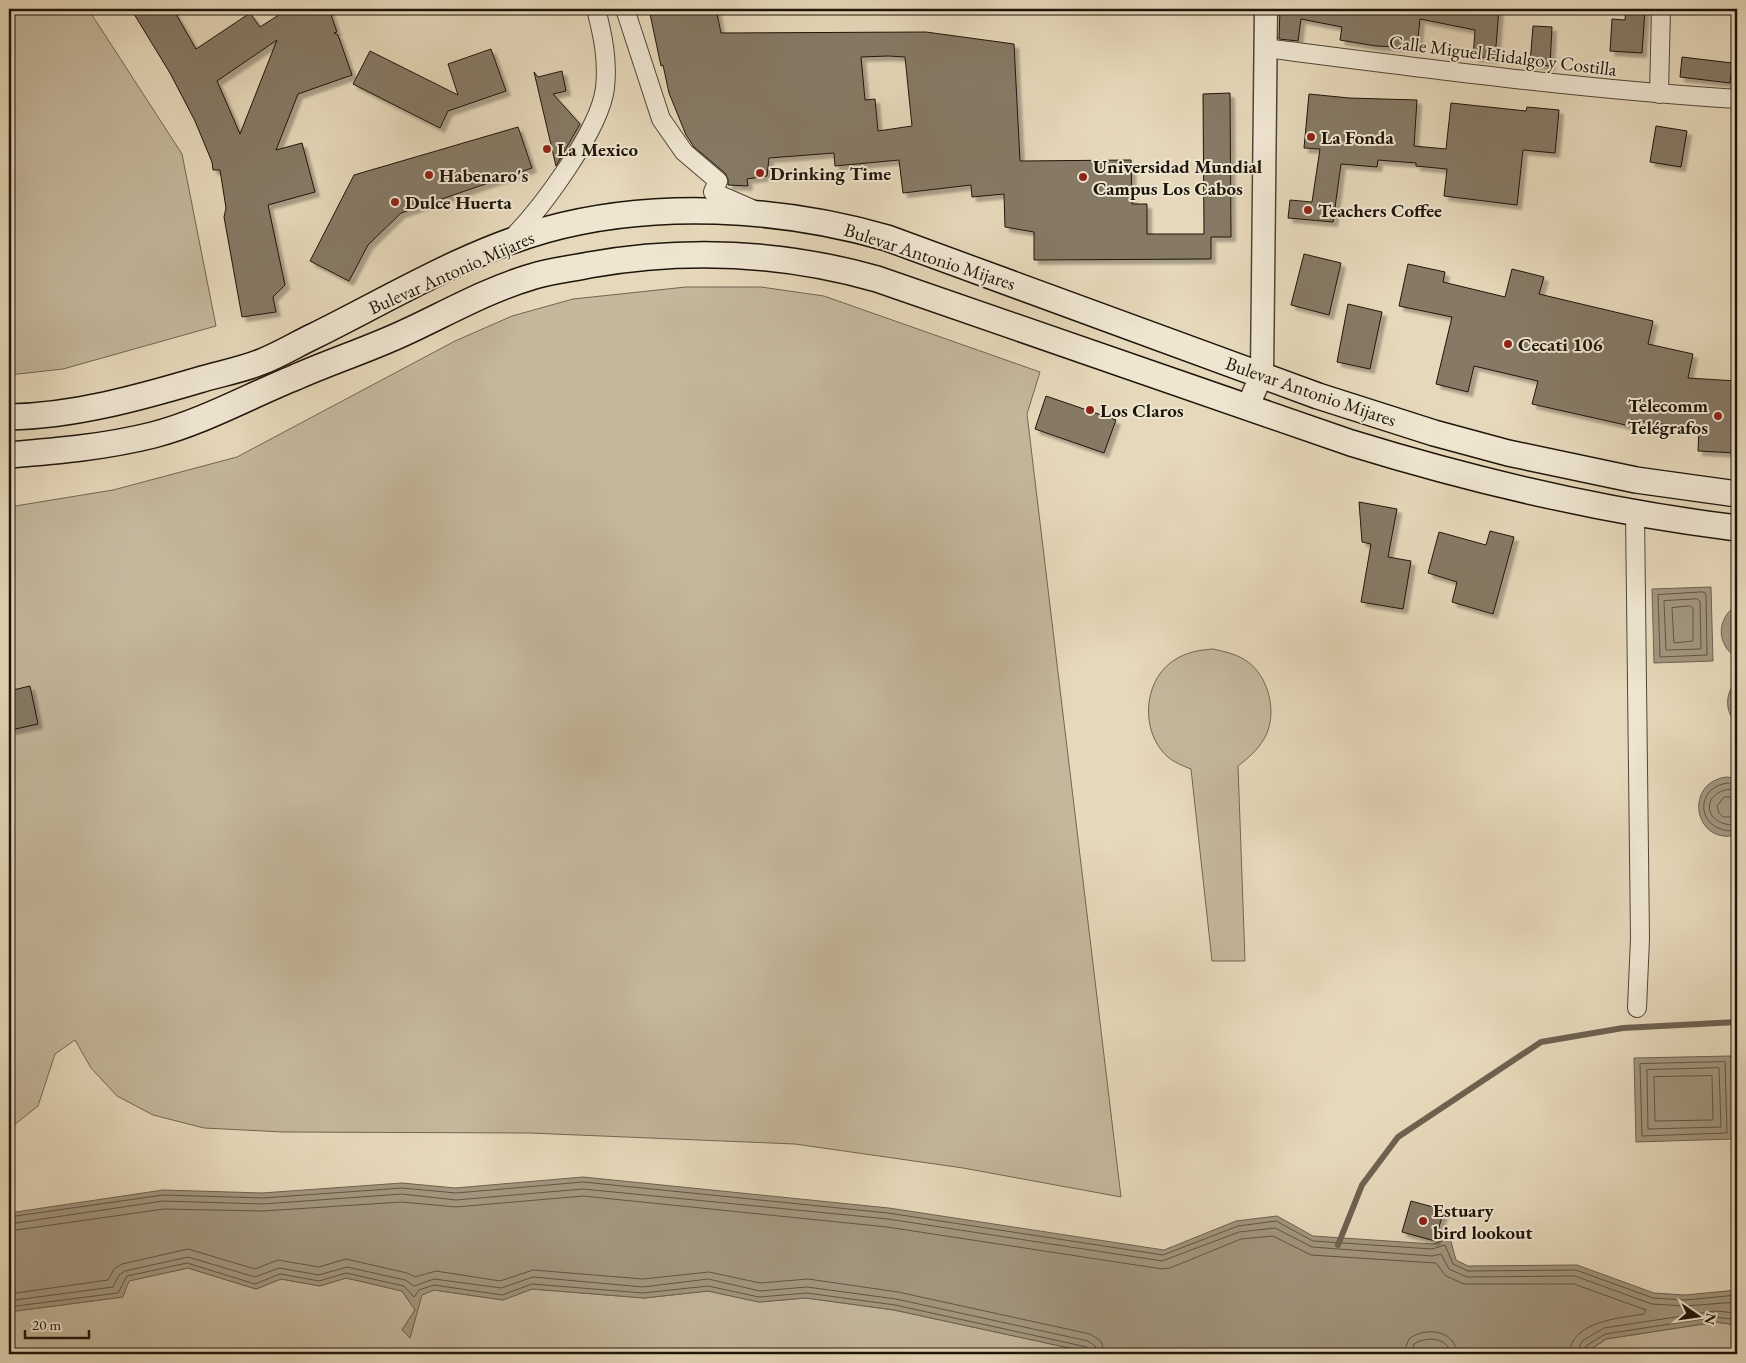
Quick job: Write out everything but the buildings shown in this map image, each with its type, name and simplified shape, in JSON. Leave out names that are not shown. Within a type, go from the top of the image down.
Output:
[{"type":"main road","name":"Bulevar Antonio Mijares","points":[[9,417],[95,406],[156,392],[260,362],[454,266],[545,230],[618,217],[663,213],[762,213],[826,223],[887,238],[1327,399],[1434,433],[1508,453],[1636,480],[1737,494]]},
{"type":"main road","name":"Bulevar Antonio Mijares","points":[[9,456],[87,448],[155,434],[238,404],[294,378],[404,333],[483,295],[531,277],[627,258],[718,253],[820,265],[852,272],[1426,466],[1492,484],[1635,512],[1737,528]]},
{"type":"street","points":[[506,244],[548,196],[580,146],[595,116],[604,90],[606,48],[596,9]]},
{"type":"street","points":[[624,9],[661,119],[684,152],[718,181],[713,192],[762,213]]},
{"type":"street","points":[[1248,406],[1262,374],[1266,9]]},
{"type":"street","points":[[1659,94],[1661,9]]},
{"type":"street","name":"Calle Miguel Hidalgo y Costilla","points":[[1265,48],[1490,76],[1659,94],[1737,99]]},
{"type":"street","points":[[1635,512],[1640,939],[1637,1008]]},
{"type":"shaded area","points":[[9,9],[87,9],[94,18],[182,154],[216,326],[63,369],[9,375]]},
{"type":"shaded area","points":[[686,287],[761,287],[824,296],[1040,372],[1027,414],[1121,1197],[963,1168],[795,1144],[529,1133],[283,1132],[204,1128],[153,1115],[117,1096],[91,1068],[75,1040],[55,1054],[38,1106],[9,1129],[9,507],[113,490],[237,457],[455,341],[512,316],[573,299]]},
{"type":"shaded area","points":[[1213,649],[1240,657],[1248,662],[1262,678],[1270,698],[1270,720],[1264,739],[1255,751],[1238,766],[1245,961],[1212,961],[1191,769],[1175,762],[1162,751],[1155,740],[1149,715],[1152,689],[1166,667],[1185,655]]},
{"type":"shaded area","points":[[188,1268],[256,1289],[281,1279],[320,1286],[346,1278],[402,1291],[415,1310],[402,1330],[410,1338],[421,1295],[434,1290],[503,1300],[532,1289],[644,1298],[708,1291],[759,1302],[806,1298],[894,1310],[1097,1354],[9,1354],[9,1319],[16,1311],[122,1297],[128,1281]]},
{"type":"shaded area","points":[[1716,1322],[1737,1325],[1737,1354],[1587,1354],[1606,1339]]},
{"type":"water","points":[[1711,587],[1713,661],[1654,663],[1652,589]]},
{"type":"water","points":[[1737,605],[1737,658],[1725,646],[1721,632],[1725,617]]},
{"type":"water","points":[[1737,680],[1737,724],[1728,708],[1728,696]]},
{"type":"water","points":[[1726,777],[1737,778],[1737,835],[1722,836],[1711,831],[1703,823],[1699,812],[1699,801],[1704,790],[1712,782]]},
{"type":"water","points":[[1731,1056],[1733,1139],[1636,1142],[1634,1058]]},
{"type":"water","points":[[583,1177],[889,1208],[1164,1250],[1236,1221],[1277,1216],[1313,1236],[1433,1244],[1450,1238],[1456,1260],[1468,1266],[1577,1265],[1654,1293],[1685,1295],[1737,1290],[1737,1325],[1716,1322],[1606,1339],[1587,1354],[1457,1354],[1427,1350],[1416,1354],[1138,1354],[1133,1352],[1097,1354],[894,1310],[806,1298],[759,1302],[708,1291],[644,1298],[532,1289],[503,1300],[434,1290],[422,1295],[410,1338],[402,1330],[415,1310],[402,1291],[346,1278],[320,1286],[281,1279],[256,1289],[188,1268],[129,1281],[123,1297],[16,1311],[9,1319],[9,1213],[163,1190],[262,1193],[402,1183],[455,1188]]},
{"type":"waterway","points":[[1338,1245],[1362,1185],[1398,1137],[1541,1042],[1623,1028],[1737,1022]]},
{"type":"place","name":"La Fonda","points":[[1311,137]]},
{"type":"place","name":"La Mexico","points":[[547,149]]},
{"type":"place","name":"Drinking Time","points":[[760,173]]},
{"type":"place","name":"Habenaro's","points":[[429,175]]},
{"type":"place","name":"Universidad Mundial Campus Los Cabos","points":[[1083,177]]},
{"type":"place","name":"Dulce Huerta","points":[[395,202]]},
{"type":"place","name":"Teachers Coffee","points":[[1308,210]]},
{"type":"place","name":"Cecati 106","points":[[1508,344]]},
{"type":"place","name":"Los Claros","points":[[1090,410]]},
{"type":"place","name":"Telecomm Telégrafos","points":[[1718,416]]},
{"type":"place","name":"Estuary bird lookout","points":[[1423,1221]]}]
